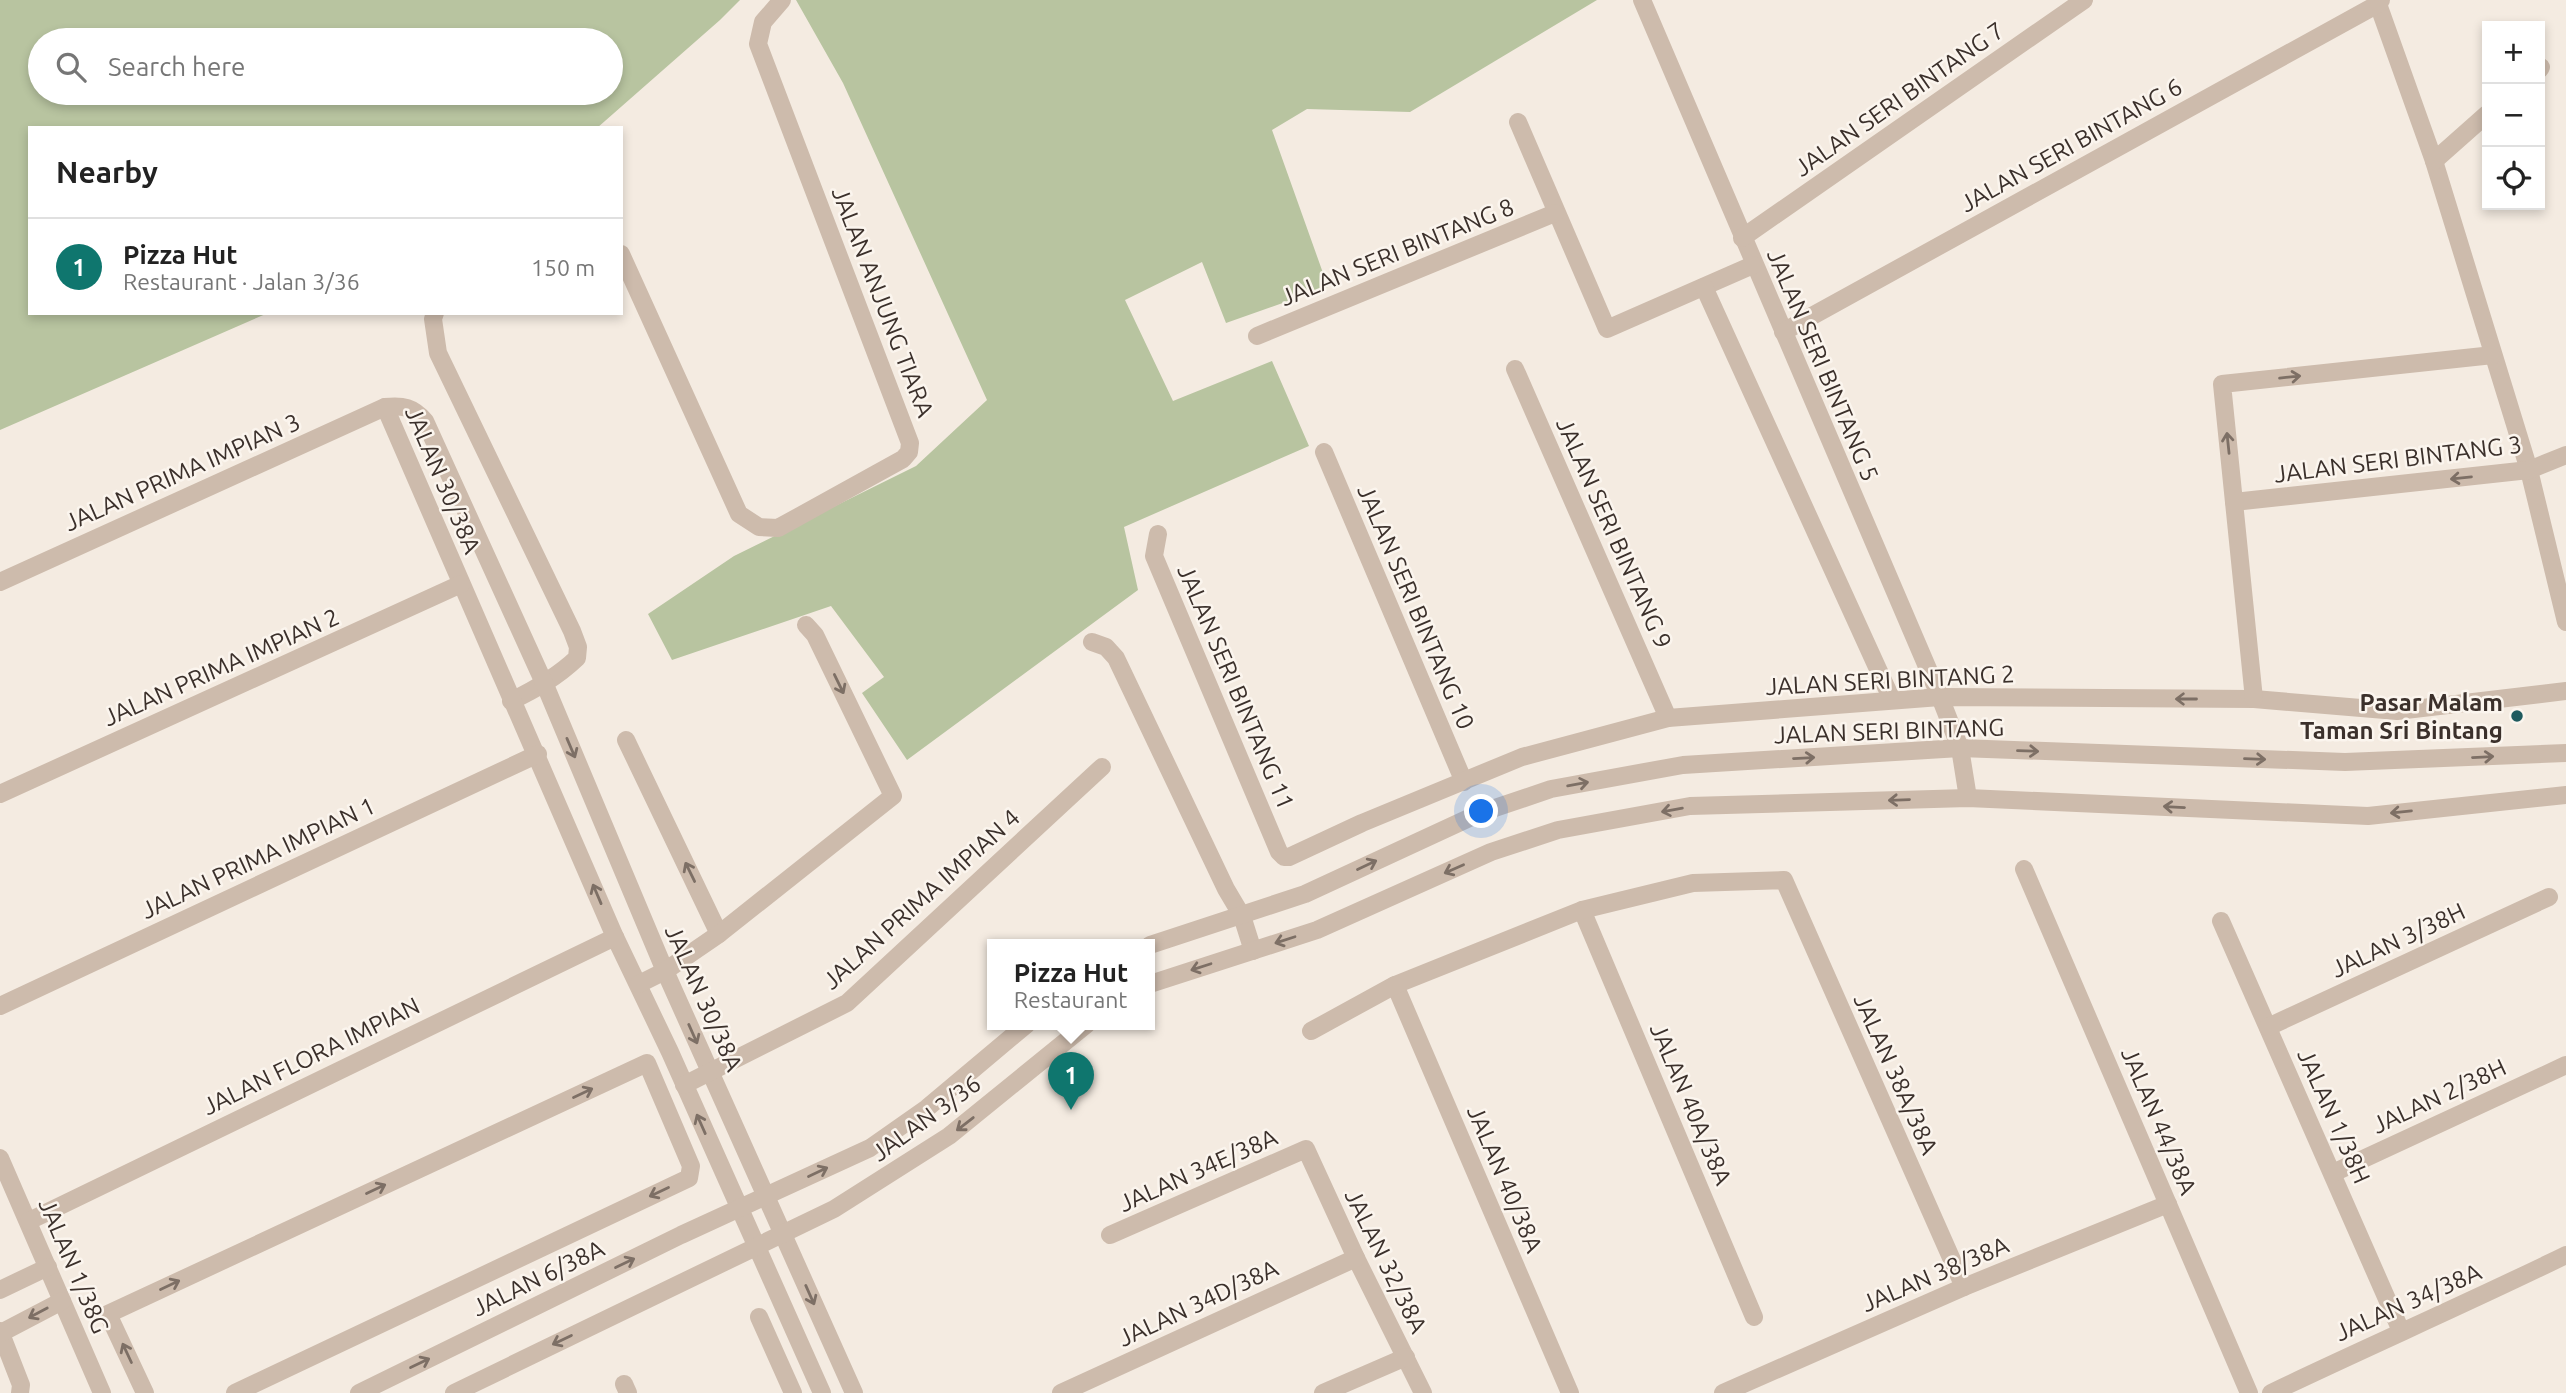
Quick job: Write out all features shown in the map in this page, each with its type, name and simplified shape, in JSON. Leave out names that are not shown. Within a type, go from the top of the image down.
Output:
[{"type":"street","name":"JALAN ANJUNG TIARA","points":[[623,258],[739,514],[759,527],[778,528],[903,459],[909,452],[910,443],[758,44],[763,22],[782,0]]},
{"type":"street","name":"JALAN SERI BINTANG 5","points":[[1642,0],[1753,265],[1940,697],[1960,748],[1968,798]]},
{"type":"street","name":"JALAN SERI BINTANG 7","points":[[1742,238],[2084,0]]},
{"type":"street","points":[[2380,2],[2434,160],[2529,470],[2566,622]]},
{"type":"street","name":"JALAN SERI BINTANG 6","points":[[1783,332],[2380,2]]},
{"type":"street","points":[[2434,160],[2482,118]]},
{"type":"street","name":"JALAN SERI BINTANG 8","points":[[1518,122],[1607,329],[1753,265]]},
{"type":"street","name":"JALAN SERI BINTANG 8","points":[[1257,336],[1555,213]]},
{"type":"street","points":[[1704,287],[1892,700]]},
{"type":"street","points":[[435,315],[433,328],[439,352],[578,647],[577,658],[545,685],[511,701]]},
{"type":"street","points":[[2254,699],[2222,384],[2493,355]]},
{"type":"street","name":"JALAN SERI BINTANG 9","points":[[1515,369],[1668,718]]},
{"type":"street","name":"JALAN 30/38A","points":[[822,1393],[670,1052],[615,937],[538,754],[511,701],[385,407],[402,405],[416,411],[425,421],[545,685],[665,971],[854,1393]]},
{"type":"street","name":"JALAN PRIMA IMPIAN 3","points":[[0,582],[385,407]]},
{"type":"street","name":"JALAN SERI BINTANG 10","points":[[1324,452],[1464,782]]},
{"type":"street","name":"JALAN SERI BINTANG 3","points":[[2234,502],[2529,470],[2566,455]]},
{"type":"street","name":"JALAN SERI BINTANG 11","points":[[1158,534],[1154,556],[1279,852],[1284,857]]},
{"type":"street","name":"JALAN PRIMA IMPIAN 2","points":[[0,794],[461,584]]},
{"type":"street","points":[[639,984],[665,971],[719,934],[893,796],[816,635],[806,625]]},
{"type":"street","points":[[1092,642],[1106,647],[1116,658],[1226,889],[1242,916],[1253,951]]},
{"type":"street","name":"JALAN SERI BINTANG 2","points":[[1284,857],[1522,757],[1668,718],[1940,697],[2254,699],[2397,711],[2566,691]]},
{"type":"street","points":[[626,740],[719,934]]},
{"type":"street","name":"JALAN SERI BINTANG","points":[[1242,916],[1304,894],[1480,813],[1550,789],[1683,765],[1960,748],[2345,762],[2566,753]]},
{"type":"street","name":"JALAN PRIMA IMPIAN 1","points":[[0,1006],[538,754]]},
{"type":"street","name":"JALAN PRIMA IMPIAN 4","points":[[684,1085],[847,1003],[1102,766]]},
{"type":"street","points":[[1155,982],[1317,930],[1491,852],[1558,830],[1690,806],[1968,798],[2368,816],[2566,795]]},
{"type":"street","name":"JALAN 44/38A","points":[[2024,869],[2249,1393]]},
{"type":"street","name":"JALAN 38A/38A","points":[[1582,910],[1693,883],[1784,880],[1964,1287]]},
{"type":"street","name":"JALAN 3/38H","points":[[2268,1027],[2549,897]]},
{"type":"street","points":[[1311,1031],[1395,985],[1582,910]]},
{"type":"street","name":"JALAN 40A/38A","points":[[1582,910],[1754,1317]]},
{"type":"street","points":[[1155,943],[1242,916]]},
{"type":"street","name":"JALAN 1/38H","points":[[2221,921],[2401,1331]]},
{"type":"street","name":"JALAN FLORA IMPIAN","points":[[29,1221],[615,937]]},
{"type":"street","name":"JALAN 40/38A","points":[[1395,985],[1570,1393]]},
{"type":"street","name":"JALAN 3/36","points":[[739,1209],[870,1148],[927,1108],[1020,1030]]},
{"type":"street","name":"JALAN 3/36","points":[[755,1245],[834,1209],[949,1136],[1080,1030]]},
{"type":"street","points":[[145,1393],[108,1314],[670,1052]]},
{"type":"street","points":[[235,1393],[689,1178],[691,1166],[647,1063]]},
{"type":"street","name":"JALAN 2/38H","points":[[2333,1173],[2566,1065]]},
{"type":"street","name":"JALAN 34E/38A","points":[[1110,1235],[1306,1149]]},
{"type":"street","name":"JALAN 32/38A","points":[[1306,1149],[1423,1393]]},
{"type":"street","name":"JALAN 1/38G","points":[[0,1158],[102,1393]]},
{"type":"street","name":"JALAN 38/38A","points":[[1723,1393],[1964,1287],[2168,1204]]},
{"type":"street","name":"JALAN 6/38A","points":[[359,1393],[739,1209]]},
{"type":"street","points":[[454,1393],[755,1245]]},
{"type":"street","name":"JALAN 34/38A","points":[[2271,1393],[2401,1331],[2443,1315],[2566,1255]]},
{"type":"street","name":"JALAN 34D/38A","points":[[1061,1393],[1356,1258]]},
{"type":"street","points":[[0,1290],[48,1267]]},
{"type":"street","points":[[20,1393],[21,1385],[0,1332],[62,1301]]},
{"type":"street","points":[[759,1317],[793,1393]]},
{"type":"street","points":[[1323,1393],[1406,1357]]},
{"type":"green space","points":[[0,0],[740,0],[720,20],[599,126],[28,126],[28,315],[263,315],[0,430]]},
{"type":"green space","points":[[796,0],[1597,0],[1410,112],[1307,109],[1272,130],[1328,287],[1226,323],[1202,262],[1125,300],[1173,401],[1272,361],[1309,446],[1124,527],[1138,590],[907,760],[862,693],[884,677],[831,606],[672,660],[648,614],[734,556],[916,466],[987,400],[843,83]]},
{"type":"place","name":"Pasar Malam Taman Sri Bintang","points":[[2517,716]]},
{"type":"place","name":"Pizza Hut","points":[[1071,1110]]}]
